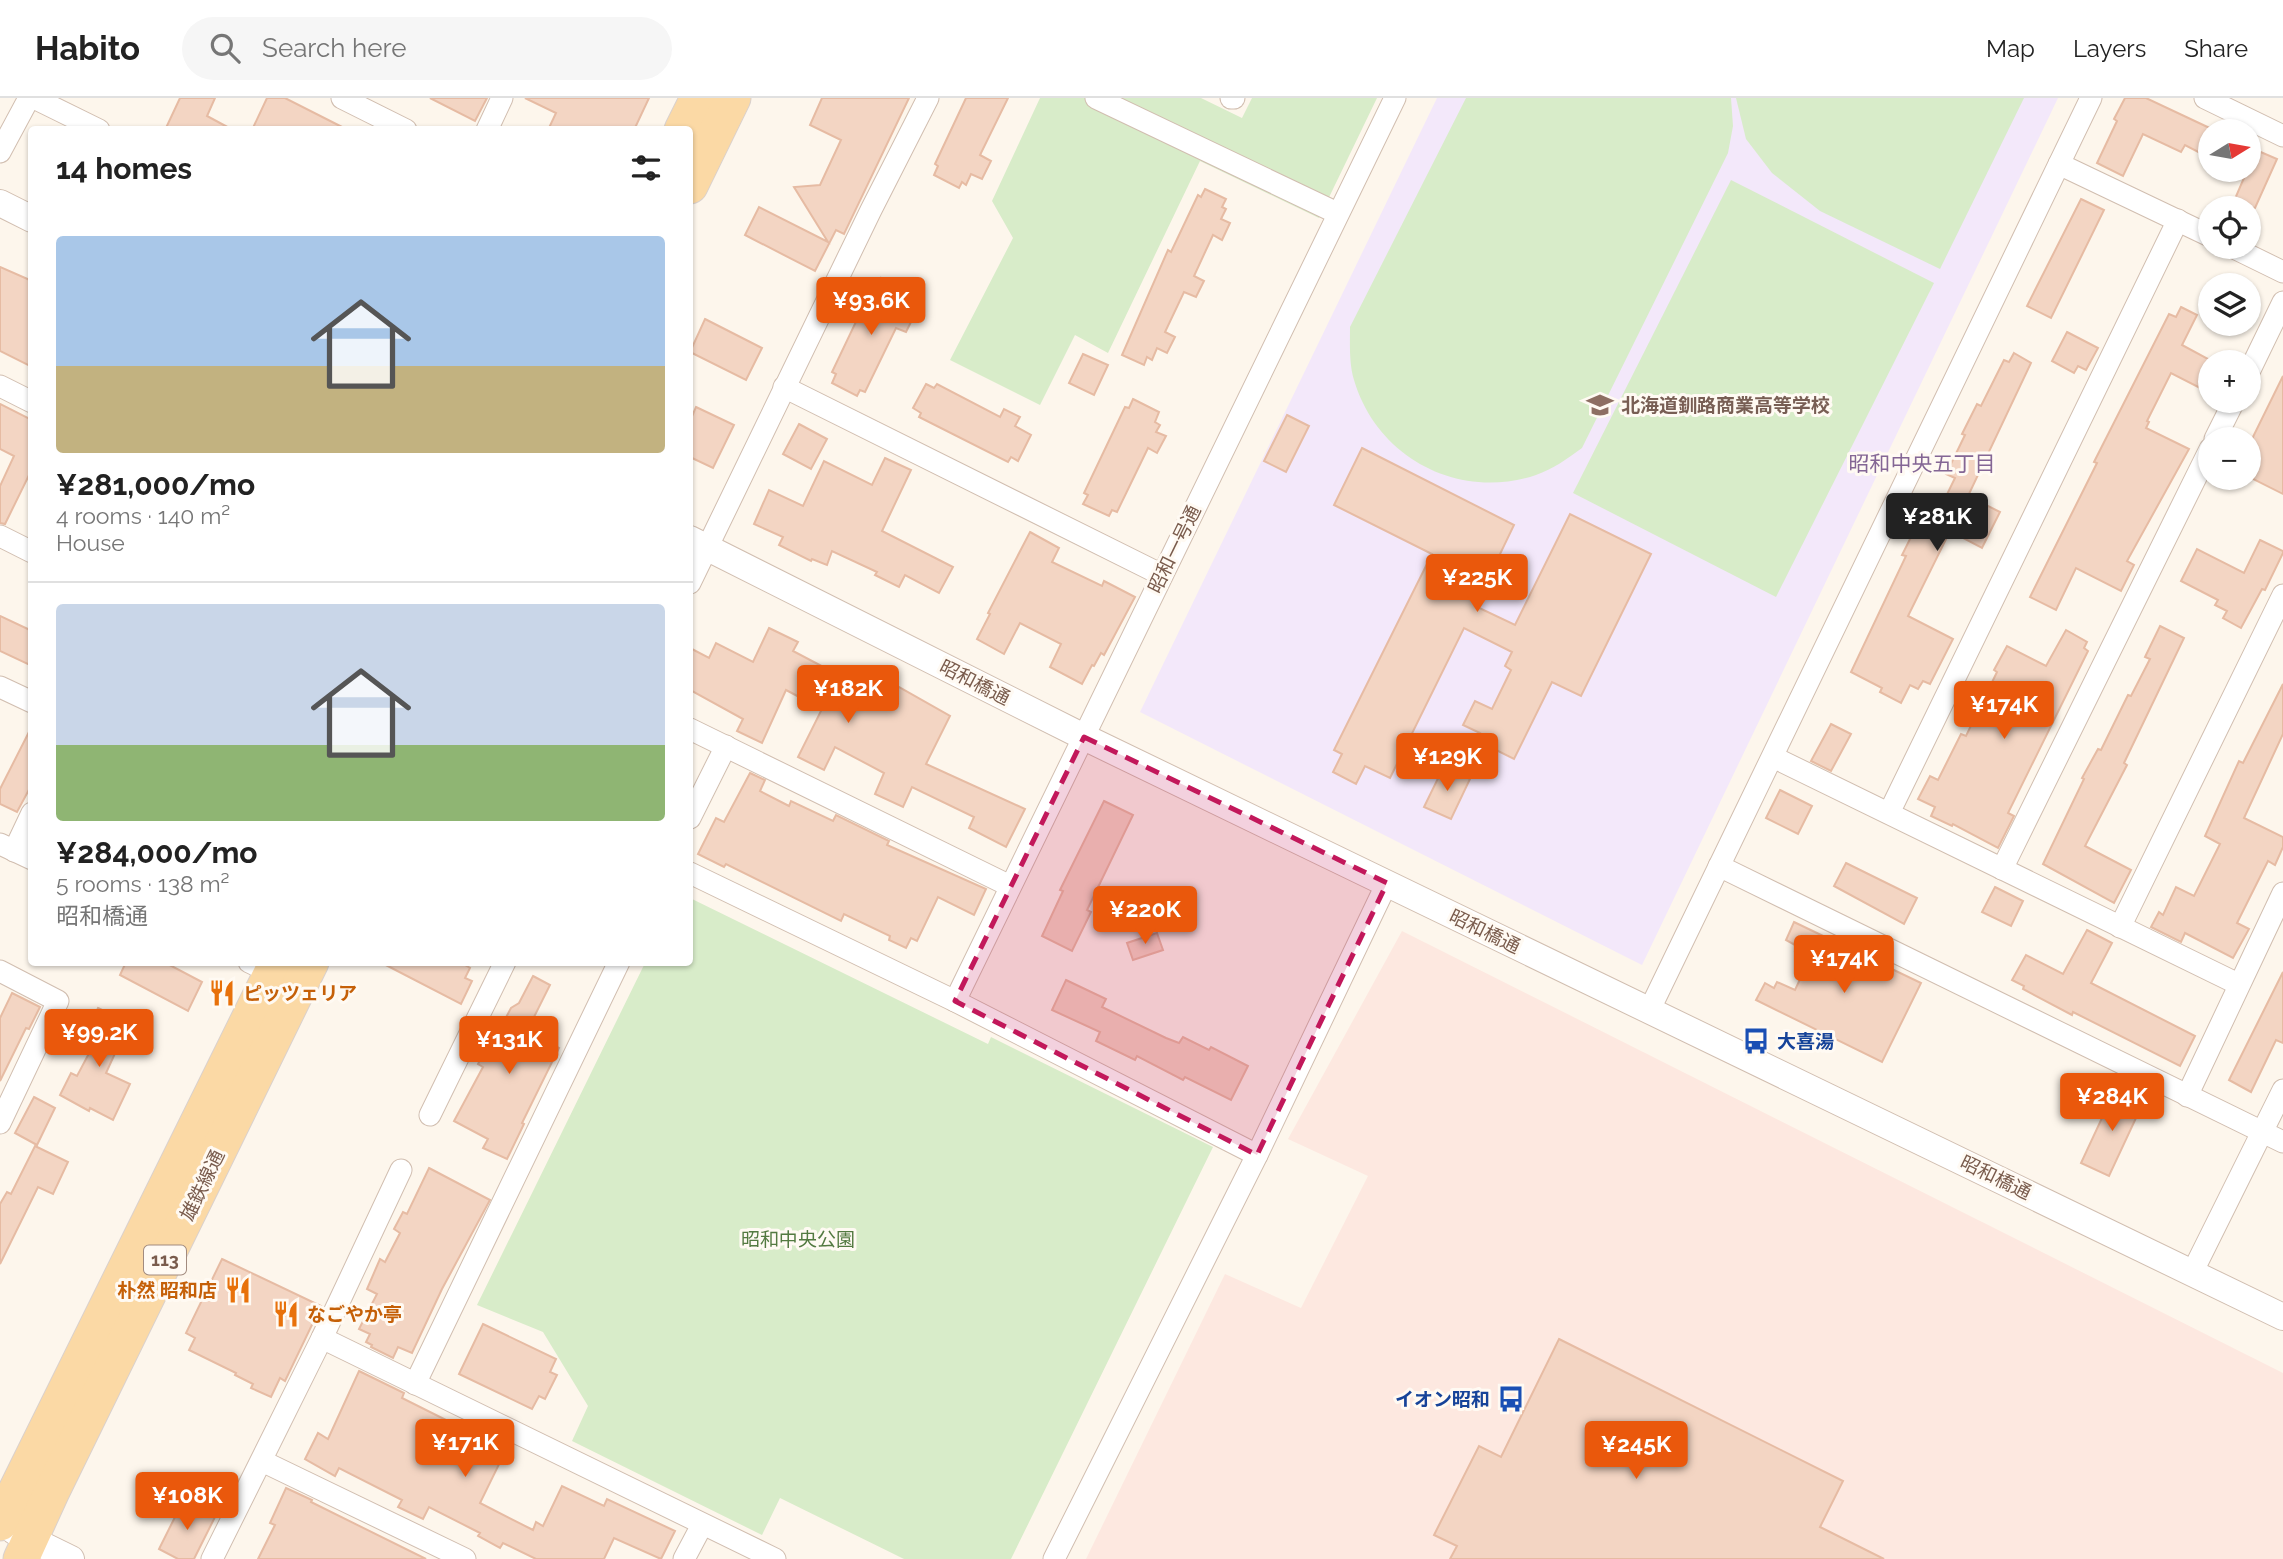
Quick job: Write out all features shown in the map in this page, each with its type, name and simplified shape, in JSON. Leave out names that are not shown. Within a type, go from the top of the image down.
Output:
[{"type":"main road","points":[[684,126],[698,98]]},
{"type":"main road","points":[[693,180],[733,98]]},
{"type":"main road","name":"雄鉄線通","points":[[13,1536],[266,966]]},
{"type":"main road","name":"雄鉄線通","points":[[13,1536],[309,966]]},
{"type":"street","points":[[0,152],[32,98],[91,126]]},
{"type":"street","points":[[342,98],[398,126]]},
{"type":"street","points":[[489,126],[502,98]]},
{"type":"street","points":[[693,568],[698,543],[784,387],[929,98]]},
{"type":"street","points":[[1096,98],[1337,213]]},
{"type":"street","name":"昭和一号通","points":[[955,1001],[1395,98]]},
{"type":"street","points":[[1649,1011],[2091,98]]},
{"type":"street","points":[[2205,98],[2283,136]]},
{"type":"street","points":[[2059,164],[2198,230]]},
{"type":"street","points":[[0,204],[28,217]]},
{"type":"street","points":[[1889,813],[2178,220]]},
{"type":"street","points":[[2256,259],[2283,272]]},
{"type":"street","points":[[2260,350],[2283,303]]},
{"type":"street","points":[[0,386],[28,400]]},
{"type":"street","points":[[784,387],[1162,575]]},
{"type":"street","points":[[2002,869],[2198,473]]},
{"type":"street","points":[[0,536],[28,550]]},
{"type":"street","name":"昭和橋通","points":[[698,543],[1084,737],[2193,1271],[2283,1317]]},
{"type":"street","points":[[2120,927],[2283,595]]},
{"type":"street","points":[[0,687],[28,700]]},
{"type":"street","points":[[693,730],[1010,886]]},
{"type":"street","points":[[693,812],[726,746]]},
{"type":"street","points":[[1773,757],[2238,984]]},
{"type":"street","points":[[15,851],[28,822]]},
{"type":"street","points":[[1719,866],[2283,1142]]},
{"type":"street","points":[[693,874],[955,1001],[1256,1155]]},
{"type":"street","points":[[1054,1559],[1256,1155],[1387,883]]},
{"type":"street","points":[[2187,1096],[2283,893]]},
{"type":"street","points":[[430,1115],[503,966]]},
{"type":"street","points":[[415,1384],[617,966]]},
{"type":"street","points":[[0,971],[58,1001],[0,1124]]},
{"type":"street","points":[[2193,1271],[2283,1090]]},
{"type":"street","points":[[212,1559],[323,1338],[401,1170]]},
{"type":"street","points":[[323,1338],[775,1559]]},
{"type":"street","points":[[262,1461],[465,1559]]},
{"type":"street","points":[[684,1559],[702,1525]]},
{"type":"street","points":[[13,1536],[71,1559]]},
{"type":"highlighted area","points":[[1084,737],[1387,883],[1257,1155],[955,1001]]},
{"type":"shaded area","name":"北海道釧路商業高等学校","points":[[1437,98],[2058,98],[1642,965],[1140,712]]},
{"type":"shaded area","points":[[1402,931],[2283,1373],[2283,1559],[1086,1559],[1225,1274],[1301,1308],[1368,1176],[1288,1139]]},
{"type":"green space","points":[[1040,98],[1201,98],[1242,118],[1252,98],[1377,98],[1319,218],[1200,161],[1108,353],[1075,335],[1040,405],[950,360],[1013,238],[992,201]]},
{"type":"green space","points":[[1466,98],[1731,98],[1733,126],[1728,153],[1582,448],[1542,473],[1507,482],[1478,482],[1451,477],[1425,466],[1401,451],[1381,431],[1365,408],[1354,380],[1351,361],[1350,327]]},
{"type":"green space","points":[[1736,98],[2024,98],[1940,269],[1820,211],[1772,173],[1746,139]]},
{"type":"green space","points":[[1731,180],[1934,283],[1776,597],[1573,493]]},
{"type":"green space","name":"昭和中央公園","points":[[693,899],[988,1044],[991,1037],[1213,1147],[1011,1559],[904,1559],[780,1498],[762,1535],[572,1441],[588,1406],[543,1332],[477,1305],[644,966],[693,966]]},
{"type":"building","points":[[180,98],[215,98],[207,116],[226,126],[167,126]]},
{"type":"building","points":[[267,98],[285,98],[340,126],[254,126]]},
{"type":"building","points":[[430,98],[487,98],[475,121]]},
{"type":"building","points":[[525,98],[649,98],[636,126],[550,126],[556,113]]},
{"type":"building","points":[[822,98],[909,98],[844,234],[836,230],[815,271],[745,235],[759,207],[828,242],[794,187],[820,185],[841,140],[810,125]]},
{"type":"building","points":[[966,98],[1008,98],[980,155],[991,161],[982,179],[971,174],[966,185],[962,182],[959,188],[934,175],[938,166],[935,164]]},
{"type":"building","points":[[2125,98],[2146,98],[2198,123],[2198,152],[2185,145],[2181,152],[2143,134],[2123,176],[2097,163],[2117,121],[2114,119]]},
{"type":"building","points":[[2261,152],[2277,159],[2260,196],[2236,196],[2242,182],[2261,182]]},
{"type":"building","points":[[1205,189],[1226,199],[1222,207],[1226,209],[1221,219],[1230,223],[1222,240],[1213,235],[1194,276],[1204,281],[1196,297],[1184,292],[1165,332],[1175,337],[1167,353],[1157,348],[1152,360],[1147,357],[1144,365],[1122,355],[1168,250],[1171,252],[1198,195],[1201,197]]},
{"type":"building","points":[[2081,199],[2104,210],[2051,318],[2027,306]]},
{"type":"building","points":[[0,267],[28,279],[28,365],[0,351]]},
{"type":"building","points":[[881,278],[908,292],[903,302],[908,304],[904,311],[914,316],[906,332],[896,328],[865,392],[860,390],[857,396],[832,383],[836,374],[832,372],[873,286],[877,288]]},
{"type":"building","points":[[2181,307],[2197,315],[2182,345],[2198,354],[2198,387],[2171,373],[2146,428],[2189,449],[2127,561],[2134,565],[2121,591],[2076,568],[2056,610],[2030,597],[2169,314],[2176,317]]},
{"type":"building","points":[[705,319],[762,348],[746,380],[693,354],[693,345]]},
{"type":"building","points":[[2067,332],[2098,348],[2086,370],[2078,366],[2074,373],[2052,361]]},
{"type":"building","points":[[2014,353],[2031,363],[1968,496],[2000,512],[1982,548],[1950,531],[1908,616],[1953,639],[1930,684],[1923,681],[1918,689],[1910,685],[1901,703],[1880,692],[1882,688],[1851,672],[1906,556],[1902,555],[1923,513],[1935,519],[1955,478],[1946,474],[1977,404],[1981,406],[2004,360],[2009,362]]},
{"type":"building","points":[[1083,354],[1108,365],[1094,395],[1069,383]]},
{"type":"building","points":[[2283,376],[2283,494],[2261,483],[2261,427],[2258,427]]},
{"type":"building","points":[[926,384],[934,388],[937,384],[1000,417],[1004,409],[1020,417],[1015,426],[1031,435],[1018,461],[1011,457],[1008,462],[919,417],[921,413],[913,408]]},
{"type":"building","points":[[1133,399],[1159,412],[1155,422],[1160,425],[1156,432],[1166,436],[1157,453],[1148,448],[1117,512],[1112,510],[1109,516],[1083,504],[1088,495],[1084,493],[1125,407],[1129,408]]},
{"type":"building","points":[[0,404],[28,418],[28,477],[5,524],[0,523],[0,486],[14,456],[0,449]]},
{"type":"building","points":[[696,407],[734,425],[713,468],[693,458],[693,414]]},
{"type":"building","points":[[1287,415],[1309,426],[1286,472],[1264,461]]},
{"type":"building","points":[[799,424],[827,439],[811,469],[783,454]]},
{"type":"building","points":[[1362,448],[1514,525],[1475,606],[1515,625],[1570,514],[1651,554],[1581,696],[1552,682],[1514,759],[1476,740],[1480,733],[1463,725],[1475,701],[1492,709],[1511,670],[1505,666],[1512,652],[1464,628],[1390,778],[1365,766],[1356,784],[1333,772],[1342,754],[1334,750],[1432,554],[1334,505]]},
{"type":"building","points":[[885,458],[911,470],[882,531],[953,567],[939,593],[905,575],[899,587],[875,575],[877,572],[832,551],[827,565],[812,559],[811,561],[779,545],[783,537],[754,524],[769,490],[803,506],[824,461],[872,485]]},
{"type":"building","points":[[1030,532],[1059,548],[1052,562],[1102,586],[1104,581],[1135,597],[1104,655],[1101,653],[1082,684],[1050,667],[1061,644],[1020,623],[1004,654],[977,639]]},
{"type":"building","points":[[2260,540],[2283,553],[2265,590],[2262,589],[2241,628],[2223,618],[2227,611],[2215,605],[2218,600],[2181,581],[2197,549],[2244,573]]},
{"type":"building","points":[[0,616],[28,629],[28,664],[0,651]]},
{"type":"building","points":[[2160,626],[2184,638],[2124,763],[2127,765],[2085,846],[2131,870],[2114,903],[2043,864],[2084,779],[2082,778],[2098,749],[2101,750],[2128,695],[2131,696],[2150,659],[2145,657]]},
{"type":"building","points":[[769,628],[798,642],[793,651],[848,680],[851,675],[893,694],[897,686],[950,716],[926,764],[1025,809],[1006,847],[969,828],[974,817],[912,787],[903,807],[875,794],[884,773],[835,747],[824,770],[798,757],[822,709],[786,690],[762,743],[737,731],[743,719],[693,692],[693,650],[709,658],[716,643],[753,662]]},
{"type":"building","points":[[2066,630],[2087,642],[2084,648],[2088,651],[2008,813],[2014,816],[1998,848],[1953,824],[1952,826],[1931,816],[1935,807],[1918,799],[1930,776],[1938,780],[1961,734],[1966,736],[2007,646],[2046,666]]},
{"type":"building","points":[[2283,684],[2283,734],[2244,818],[2283,837],[2283,847],[2275,865],[2268,861],[2237,923],[2249,929],[2233,958],[2185,933],[2181,942],[2151,927],[2159,912],[2163,915],[2176,887],[2194,896],[2220,844],[2205,836],[2239,761],[2243,763]]},
{"type":"building","points":[[1831,724],[1851,734],[1831,771],[1811,761]]},
{"type":"building","points":[[28,734],[28,791],[17,812],[0,804],[0,789]]},
{"type":"building","points":[[1444,766],[1470,779],[1451,819],[1424,807]]},
{"type":"building","points":[[750,773],[765,780],[760,791],[789,806],[791,801],[833,821],[836,815],[889,841],[887,845],[986,889],[974,915],[938,897],[917,941],[911,938],[906,948],[889,940],[890,936],[844,914],[841,921],[726,864],[724,867],[698,854],[716,818],[724,822]]},
{"type":"building","points":[[1780,790],[1812,806],[1798,834],[1766,818]]},
{"type":"building","points":[[1104,801],[1133,815],[1087,910],[1091,912],[1072,951],[1042,936],[1063,891],[1060,890]]},
{"type":"building","points":[[1846,863],[1917,898],[1904,924],[1834,886]]},
{"type":"building","points":[[1995,887],[2023,901],[2011,926],[1982,912]]},
{"type":"building","points":[[1794,922],[1921,983],[1882,1062],[1756,1000],[1765,983],[1774,988],[1777,982],[1795,990],[1810,958],[1795,951],[1797,946],[1786,940]]},
{"type":"building","points":[[2087,930],[2112,943],[2091,983],[2195,1036],[2180,1066],[2073,1012],[2072,1015],[2023,989],[2024,986],[2012,980],[2026,955],[2063,974]]},
{"type":"building","points":[[1157,933],[1163,950],[1133,960],[1127,943]]},
{"type":"building","points":[[124,966],[172,966],[202,982],[188,1011],[120,975]]},
{"type":"building","points":[[388,966],[467,966],[470,968],[465,978],[472,981],[461,1004]]},
{"type":"building","points":[[2283,972],[2283,1043],[2276,1040],[2251,1092],[2229,1080]]},
{"type":"building","points":[[533,976],[550,985],[527,1031],[559,1048],[507,1159],[483,1148],[488,1139],[454,1121],[483,1067],[478,1064],[499,1021],[503,1023],[511,1008],[519,1003]]},
{"type":"building","points":[[1066,980],[1106,999],[1102,1007],[1166,1038],[1179,1043],[1183,1037],[1209,1050],[1211,1047],[1248,1066],[1231,1100],[1185,1077],[1183,1080],[1137,1056],[1135,1060],[1096,1041],[1100,1032],[1052,1010]]},
{"type":"building","points":[[12,993],[40,1007],[29,1029],[26,1028],[0,1081],[0,1018]]},
{"type":"building","points":[[98,1008],[129,1023],[106,1073],[130,1084],[113,1120],[60,1095],[71,1073],[77,1076],[94,1044],[84,1040]]},
{"type":"building","points":[[2115,1090],[2143,1103],[2109,1176],[2081,1163]]},
{"type":"building","points":[[34,1097],[55,1108],[37,1145],[15,1133]]},
{"type":"building","points":[[35,1146],[68,1162],[53,1194],[38,1187],[0,1264],[0,1204],[7,1192],[11,1194]]},
{"type":"building","points":[[429,1168],[490,1200],[442,1289],[412,1353],[398,1347],[393,1358],[371,1347],[372,1345],[366,1342],[370,1334],[359,1329],[377,1294],[367,1289],[380,1259],[385,1262],[400,1233],[394,1229],[403,1212],[407,1214]]},
{"type":"building","points":[[222,1259],[321,1306],[285,1381],[280,1378],[271,1397],[251,1388],[253,1384],[235,1375],[236,1373],[189,1350],[195,1338],[186,1333]]},
{"type":"building","points":[[483,1324],[556,1359],[550,1372],[557,1375],[545,1399],[539,1396],[532,1409],[459,1374]]},
{"type":"building","points":[[1559,1339],[1843,1481],[1820,1527],[1884,1559],[1450,1559],[1457,1546],[1434,1535],[1479,1446],[1501,1457]]},
{"type":"building","points":[[359,1371],[404,1393],[402,1398],[506,1450],[480,1503],[533,1530],[536,1522],[543,1526],[562,1486],[604,1506],[607,1499],[675,1531],[661,1559],[614,1538],[604,1559],[536,1559],[503,1543],[500,1548],[478,1536],[480,1533],[429,1507],[423,1519],[398,1507],[402,1500],[339,1468],[335,1476],[305,1459],[318,1433],[328,1439]]},
{"type":"building","points":[[286,1488],[426,1559],[258,1559],[275,1525],[270,1523]]},
{"type":"building","points":[[183,1501],[215,1517],[194,1559],[178,1559],[159,1549]]},
{"type":"place","name":"北海道釧路商業高等学校","points":[[1600,405]]},
{"type":"place","name":"ピッツェリア","points":[[222,993]]},
{"type":"place","name":"大喜湯","points":[[1756,1041]]},
{"type":"place","name":"朴然 昭和店","points":[[238,1290]]},
{"type":"place","name":"なごやか亭","points":[[286,1314]]},
{"type":"place","name":"イオン昭和","points":[[1511,1399]]},
{"type":"district","name":"昭和中央五丁目","points":[[1922,464]]}]
